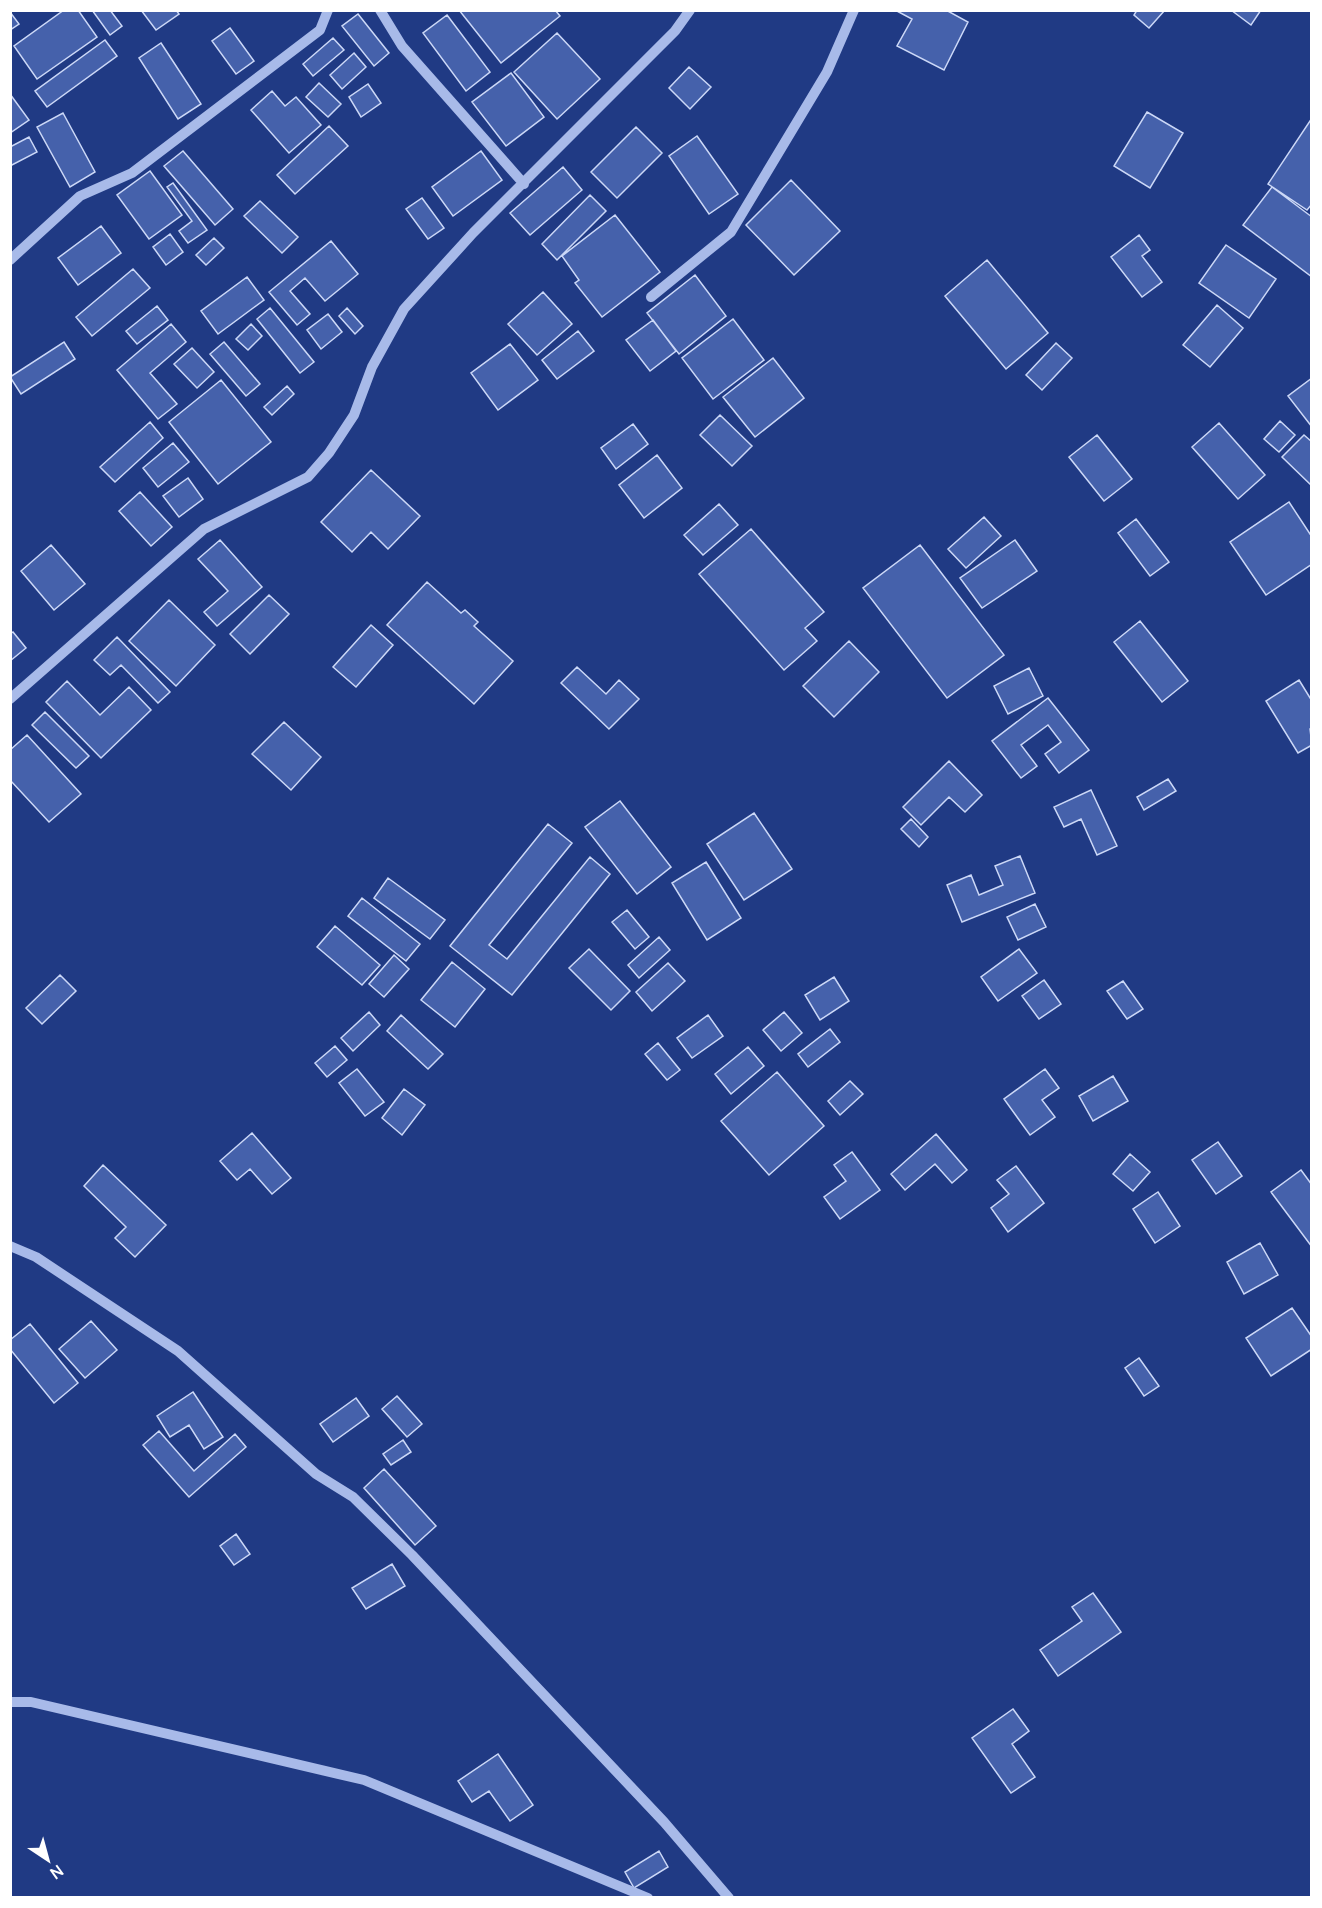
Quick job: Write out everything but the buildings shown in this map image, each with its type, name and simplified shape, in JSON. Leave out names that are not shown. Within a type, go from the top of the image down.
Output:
[{"type":"street","points":[[10,260],[80,196],[132,172],[320,30],[328,10]]},
{"type":"street","points":[[380,10],[402,46],[524,184]]},
{"type":"street","points":[[10,699],[204,529],[308,477],[329,453],[354,415],[372,368],[404,309],[473,233],[675,31],[690,10]]},
{"type":"street","points":[[651,297],[731,232],[828,72],[854,10]]},
{"type":"street","points":[[10,1246],[36,1257],[178,1351],[316,1474],[353,1497],[420,1564],[664,1822],[729,1898]]},
{"type":"street","points":[[10,1702],[31,1702],[363,1780],[648,1898]]}]
